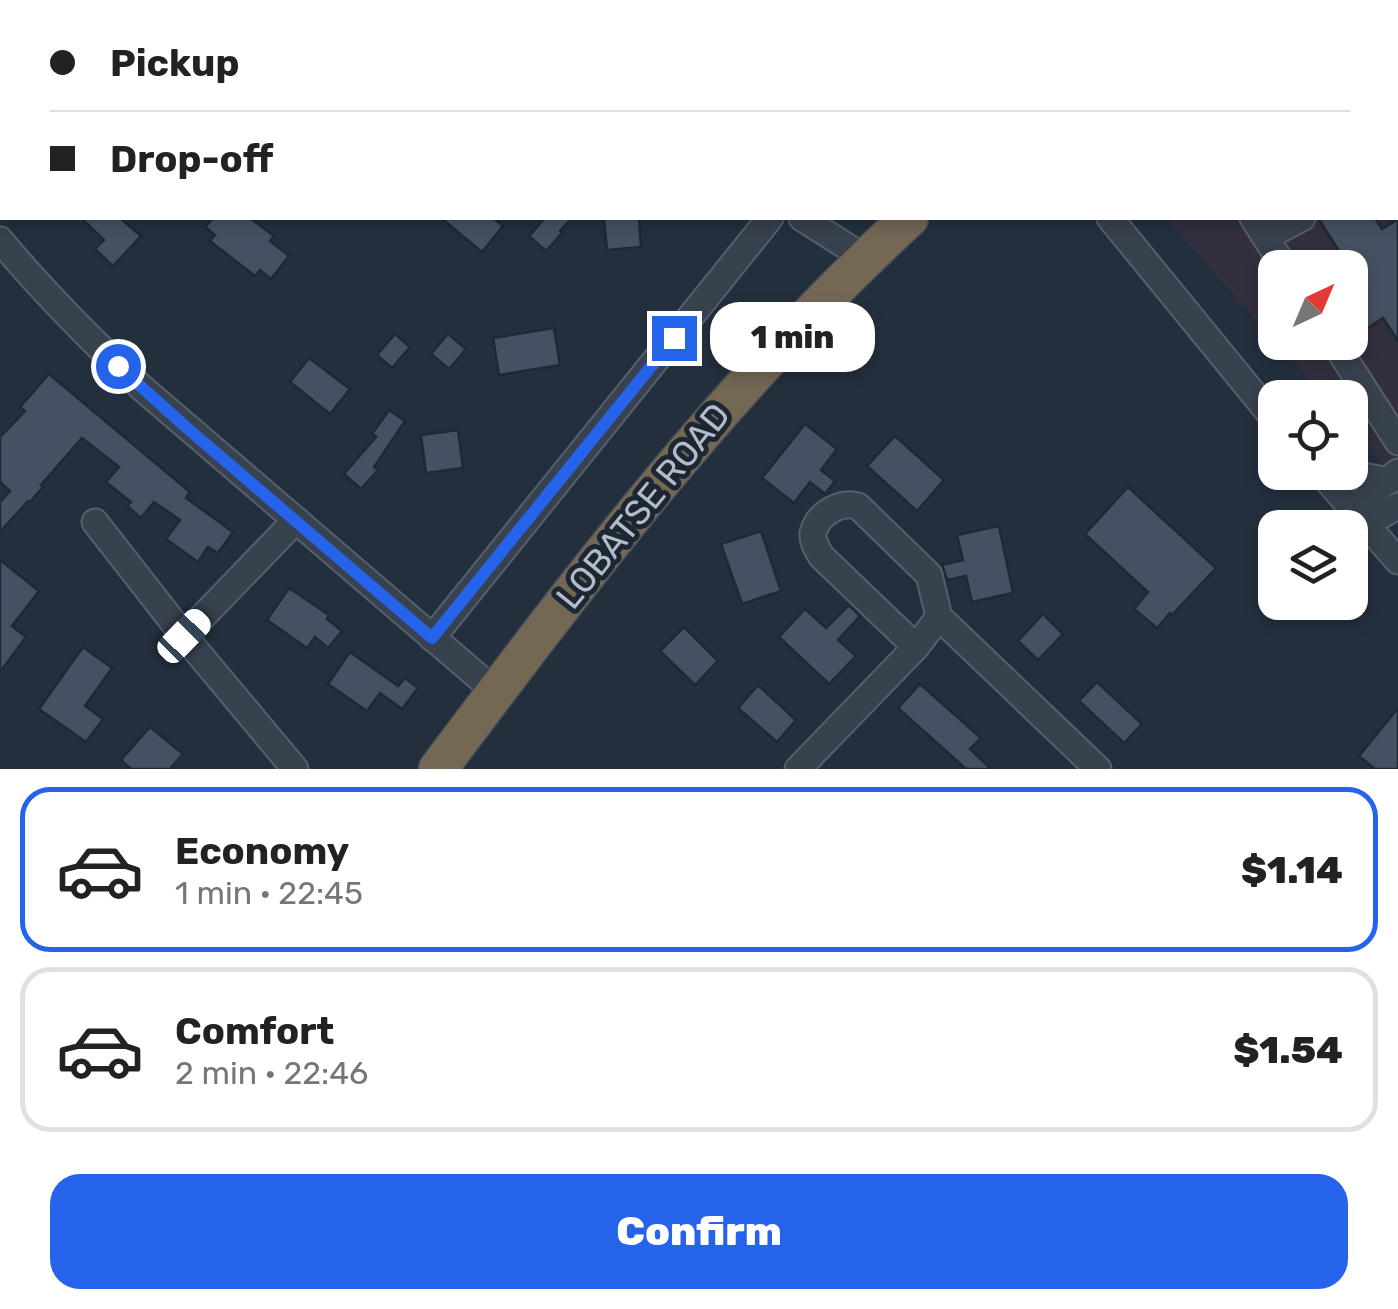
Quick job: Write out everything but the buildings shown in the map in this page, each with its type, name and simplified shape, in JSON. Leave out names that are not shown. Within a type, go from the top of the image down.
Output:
[{"type":"highway","name":"LOBATSE ROAD","points":[[438,769],[590,567],[681,455],[758,367],[907,220]]},
{"type":"street","points":[[432,638],[768,220]]},
{"type":"street","points":[[805,220],[865,258]]},
{"type":"street","points":[[1112,220],[1258,399]]},
{"type":"street","points":[[1273,250],[1259,228],[1293,220]]},
{"type":"street","points":[[0,240],[106,355],[496,692]]},
{"type":"street","points":[[1346,360],[1398,442]]},
{"type":"street","points":[[1368,475],[1393,477]]},
{"type":"street","points":[[1364,510],[1393,477]]},
{"type":"street","points":[[1335,490],[1352,510]]},
{"type":"street","points":[[916,647],[821,556],[813,534],[834,508],[848,503],[864,511],[928,575],[938,617],[1098,769]]},
{"type":"street","points":[[1368,514],[1398,506]]},
{"type":"street","points":[[184,636],[296,520]]},
{"type":"street","points":[[95,522],[295,769]]},
{"type":"street","points":[[1368,528],[1398,561]]},
{"type":"street","points":[[798,769],[916,647],[938,617]]},
{"type":"shaded area","points":[[1168,220],[1398,220],[1398,482],[1368,448],[1368,380],[1309,380],[1292,360],[1368,360],[1368,250],[1258,250],[1258,323]]},
{"type":"route","points":[[118,366],[432,638],[674,338]]}]
